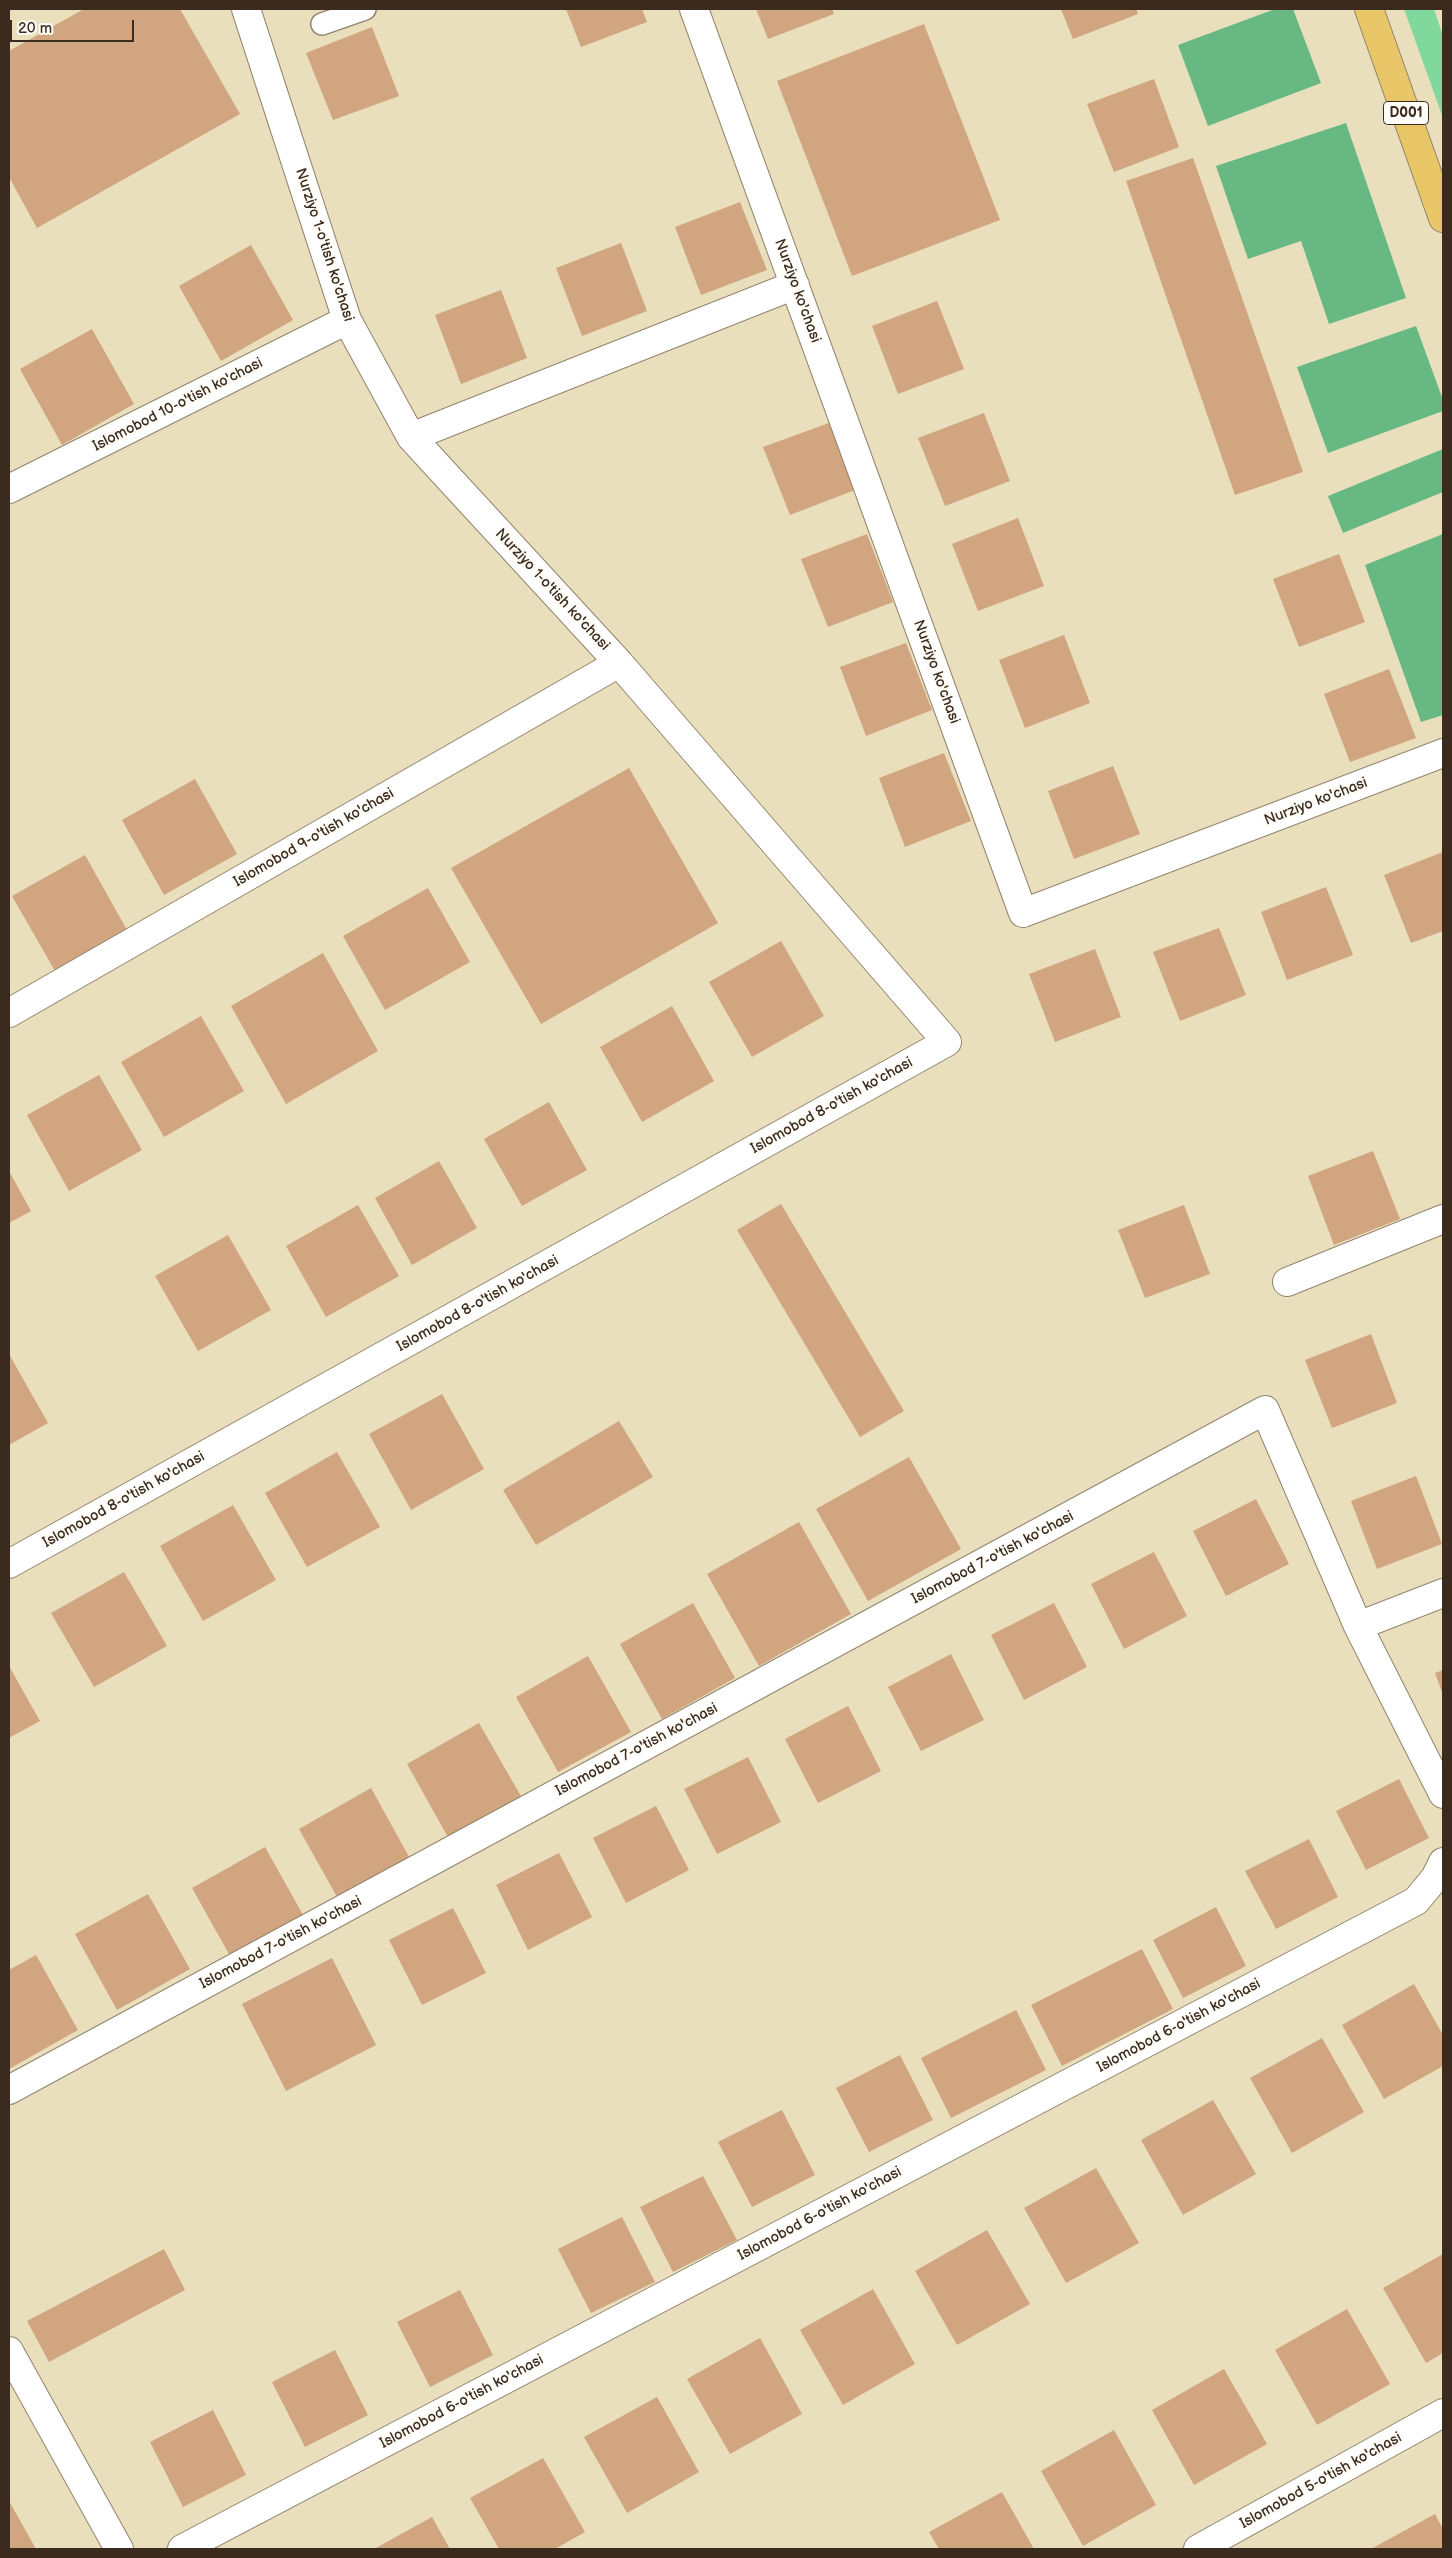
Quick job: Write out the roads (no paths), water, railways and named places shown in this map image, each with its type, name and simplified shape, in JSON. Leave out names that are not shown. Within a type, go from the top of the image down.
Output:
[{"type":"highway","name":"D001","points":[[1368,9],[1443,218]]},
{"type":"street","name":"Nurziyo 1-o'tish ko'chasi","points":[[246,9],[347,320],[411,437],[619,663],[947,1042]]},
{"type":"street","name":"Nurziyo ko'chasi","points":[[694,9],[1023,913],[1443,753]]},
{"type":"street","points":[[411,437],[795,285]]},
{"type":"street","name":"Islomobod 10-o'tish ko'chasi","points":[[9,489],[347,320]]},
{"type":"street","name":"Islomobod 9-o'tish ko'chasi","points":[[9,1013],[619,663]]},
{"type":"street","name":"Islomobod 8-o'tish ko'chasi","points":[[9,1564],[947,1042]]},
{"type":"street","points":[[1287,1282],[1443,1219]]},
{"type":"street","name":"Islomobod 7-o'tish ko'chasi","points":[[9,2090],[1265,1410],[1358,1626]]},
{"type":"street","points":[[1443,1593],[1358,1626],[1443,1794]]},
{"type":"street","name":"Islomobod 6-o'tish ko'chasi","points":[[182,2549],[1416,1901],[1435,1878],[1443,1862]]},
{"type":"street","points":[[9,2351],[119,2549]]},
{"type":"street","name":"Islomobod 5-o'tish ko'chasi","points":[[1198,2549],[1443,2413]]},
{"type":"lane","points":[[322,24],[365,9]]}]
